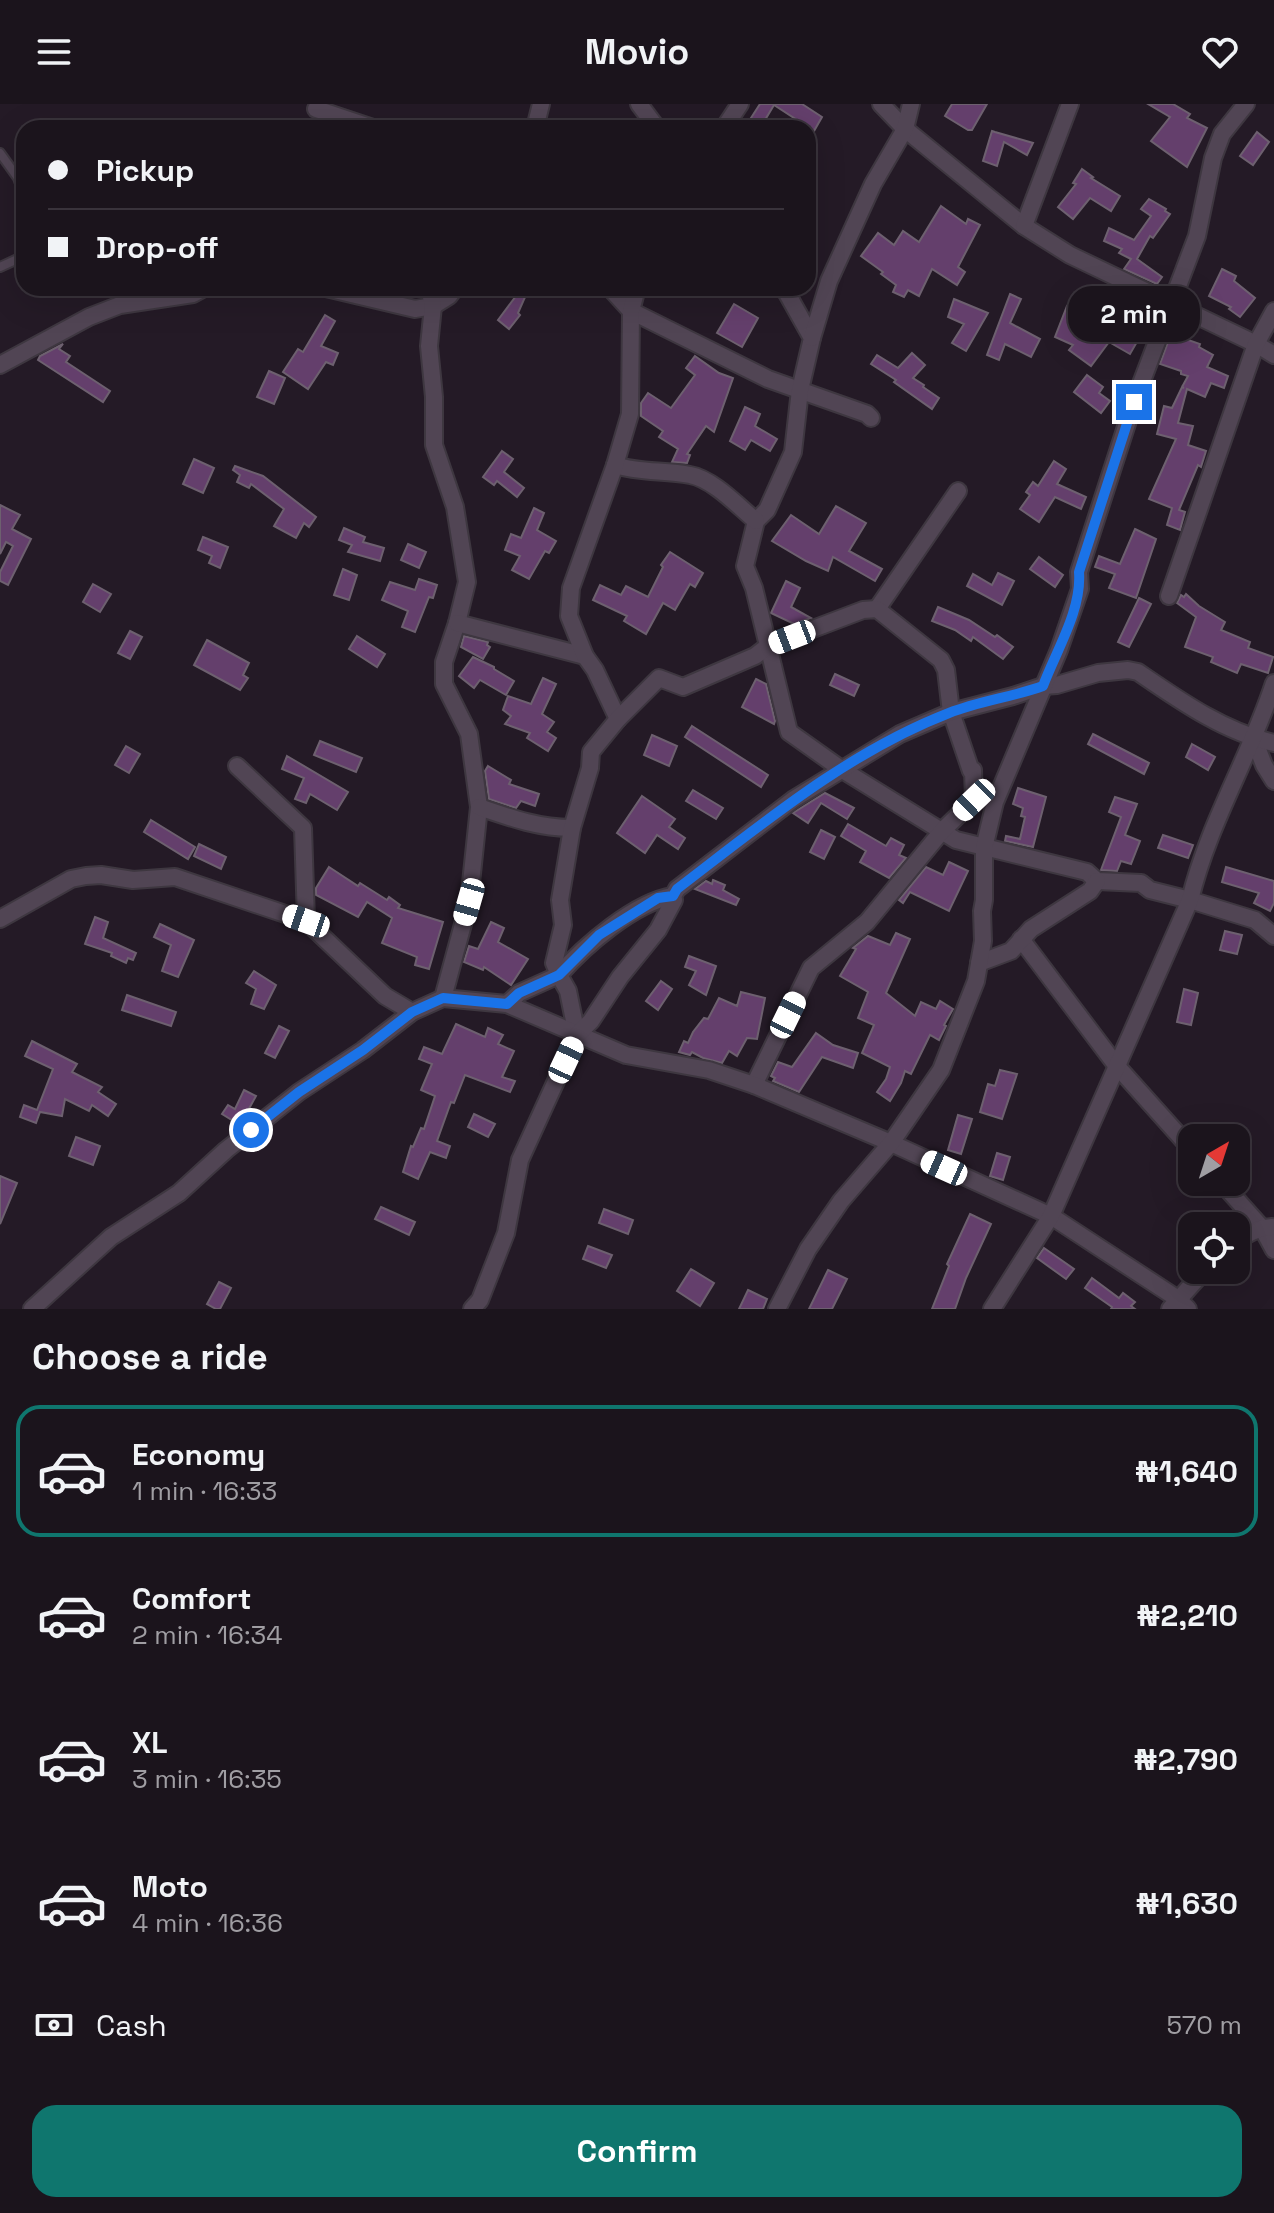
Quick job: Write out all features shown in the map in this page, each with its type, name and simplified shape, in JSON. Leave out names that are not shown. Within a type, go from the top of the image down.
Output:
[{"type":"street","points":[[881,104],[905,129],[1024,226],[1070,255],[1274,355]]},
{"type":"street","points":[[911,104],[905,129],[873,184],[829,281],[800,390],[793,452],[767,510],[756,521],[745,566],[754,588],[789,732],[841,769],[956,840],[1087,872],[1097,881],[1141,883],[1150,890],[1255,920],[1274,936]]},
{"type":"street","points":[[1024,226],[1070,104]]},
{"type":"street","points":[[777,1309],[808,1249],[841,1201],[891,1143],[941,1070],[976,981],[983,941],[984,848],[995,802],[1059,650],[1080,589],[1079,572],[1134,402],[1197,236],[1213,158],[1222,134],[1246,104]]},
{"type":"street","points":[[316,109],[349,120]]},
{"type":"street","points":[[0,365],[89,317],[120,305],[180,296]]},
{"type":"street","points":[[360,296],[415,309],[433,306],[449,296]]},
{"type":"street","points":[[431,296],[433,306],[429,346],[434,397],[434,445],[455,507],[467,582],[444,662],[444,684],[469,734],[479,807],[469,902],[443,998]]},
{"type":"street","points":[[617,296],[631,311],[768,379],[871,418]]},
{"type":"street","points":[[618,719],[585,656],[569,616],[571,588],[630,414],[631,311],[635,296]]},
{"type":"street","points":[[788,296],[812,338]]},
{"type":"street","points":[[1169,596],[1256,344],[1274,311]]},
{"type":"street","points":[[615,465],[630,470],[692,475],[719,490],[756,521]]},
{"type":"street","points":[[877,609],[958,491]]},
{"type":"street","points":[[577,1035],[568,991],[554,963],[563,925],[560,900],[572,828],[590,768],[591,752],[618,719],[659,678],[683,687],[755,656],[768,646],[863,610],[877,609],[941,660],[946,670],[951,712],[973,770],[974,800],[942,831],[867,922],[811,968],[754,1085]]},
{"type":"street","points":[[457,623],[585,656]]},
{"type":"street","points":[[472,1309],[480,1300],[506,1233],[520,1160],[577,1035],[591,1021],[620,977],[658,930],[677,889],[794,799],[900,734],[951,712],[1098,673],[1138,672],[1186,705],[1254,739],[1274,743]]},
{"type":"street","points":[[992,1309],[1051,1216],[1190,900],[1204,852],[1241,761],[1254,739],[1274,683]]},
{"type":"street","points":[[1254,739],[1274,781]]},
{"type":"street","points":[[237,766],[303,828],[306,921]]},
{"type":"street","points":[[479,807],[526,824],[572,828]]},
{"type":"street","points":[[0,919],[71,879],[101,875],[133,880],[175,877],[306,921],[385,996],[412,1012]]},
{"type":"street","points":[[979,963],[1011,951],[1031,929],[1090,891],[1097,881]]},
{"type":"street","points":[[507,1004],[519,993],[559,975],[599,935],[658,898],[673,896]]},
{"type":"street","points":[[1021,939],[1116,1065],[1178,1134]]},
{"type":"street","points":[[32,1309],[111,1237],[179,1193],[226,1150],[299,1092],[363,1050],[412,1012],[443,998],[507,1004],[626,1055],[709,1070],[754,1085],[1051,1216],[1179,1306],[1195,1284]]},
{"type":"street","points":[[1236,1196],[1268,1227],[1274,1250]]},
{"type":"lane","points":[[0,153],[16,175]]},
{"type":"building","points":[[760,104],[802,104],[822,117],[816,128],[816,120],[797,120],[774,105],[765,120],[751,118]]},
{"type":"building","points":[[952,104],[987,104],[972,130],[968,130],[945,116]]},
{"type":"building","points":[[1148,104],[1173,104],[1190,114],[1187,118],[1207,128],[1187,167],[1151,141],[1170,117]]},
{"type":"building","points":[[992,131],[1033,143],[1027,155],[1004,142],[997,166],[983,161]]},
{"type":"building","points":[[1257,132],[1269,142],[1253,165],[1240,156]]},
{"type":"building","points":[[1082,169],[1120,196],[1111,211],[1090,198],[1073,219],[1058,207],[1076,184],[1073,183]]},
{"type":"building","points":[[1149,199],[1170,214],[1153,238],[1150,236],[1137,259],[1162,277],[1157,284],[1124,269],[1131,259],[1119,253],[1122,249],[1104,241],[1109,228],[1134,240],[1151,216],[1141,209]]},
{"type":"building","points":[[941,206],[966,224],[968,219],[980,225],[958,267],[965,272],[957,285],[932,269],[919,296],[908,290],[904,297],[893,292],[896,285],[861,256],[878,233],[894,245],[903,231],[919,242]]},
{"type":"building","points":[[1222,269],[1236,276],[1234,281],[1255,298],[1240,317],[1229,309],[1231,307],[1209,296]]},
{"type":"building","points":[[1090,289],[1114,300],[1122,306],[1116,312],[1145,328],[1130,354],[1109,342],[1091,366],[1069,350],[1073,345],[1055,337],[1067,306],[1081,311]]},
{"type":"building","points":[[1010,294],[1021,299],[1010,323],[1040,339],[1031,357],[1005,344],[999,360],[987,355]]},
{"type":"building","points":[[516,296],[525,296],[518,313],[520,315],[509,329],[498,320]]},
{"type":"building","points":[[954,299],[988,313],[966,351],[952,343],[964,324],[948,317]]},
{"type":"building","points":[[734,304],[758,318],[742,347],[717,333]]},
{"type":"building","points":[[325,315],[335,321],[321,346],[338,353],[333,365],[326,362],[308,389],[283,372],[298,349],[303,352]]},
{"type":"building","points":[[1171,334],[1200,344],[1199,347],[1213,355],[1207,367],[1228,376],[1224,388],[1211,383],[1205,397],[1187,389],[1178,423],[1193,426],[1188,445],[1206,451],[1179,510],[1185,512],[1180,530],[1167,525],[1172,508],[1149,499],[1176,439],[1157,434],[1164,406],[1172,408],[1188,376],[1160,364]]},
{"type":"building","points":[[63,344],[59,349],[70,356],[66,362],[110,391],[103,402],[38,360]]},
{"type":"building","points":[[912,353],[925,365],[913,378],[939,398],[932,409],[871,364],[877,355],[898,368]]},
{"type":"building","points":[[695,356],[719,373],[733,378],[714,432],[706,426],[687,454],[690,455],[687,463],[672,462],[678,449],[659,437],[663,431],[641,416],[641,403],[648,393],[671,408],[695,375],[686,368]]},
{"type":"building","points":[[269,371],[285,378],[274,404],[257,397]]},
{"type":"building","points":[[1087,375],[1103,387],[1099,393],[1110,401],[1101,413],[1074,392]]},
{"type":"building","points":[[745,407],[760,414],[755,426],[777,439],[770,451],[751,440],[745,450],[730,441]]},
{"type":"building","points":[[502,451],[513,459],[504,472],[524,488],[517,497],[497,481],[494,485],[483,477]]},
{"type":"building","points":[[194,459],[214,468],[203,493],[183,484]]},
{"type":"building","points":[[1054,461],[1066,469],[1057,484],[1086,497],[1081,509],[1055,497],[1039,522],[1020,509],[1030,495],[1026,492],[1033,482],[1038,486]]},
{"type":"building","points":[[235,466],[263,476],[316,517],[309,527],[304,523],[296,538],[274,526],[284,509],[251,484],[249,488],[237,482],[240,475],[233,470]]},
{"type":"building","points":[[0,505],[20,515],[12,529],[31,539],[8,585],[0,581],[0,572],[13,546],[6,542],[0,554]]},
{"type":"building","points":[[836,506],[866,523],[849,551],[882,569],[875,581],[833,557],[828,571],[772,541],[791,515],[819,534]]},
{"type":"building","points":[[534,508],[544,513],[537,530],[556,541],[549,553],[545,551],[529,579],[512,570],[520,556],[505,550],[511,534],[521,538]]},
{"type":"building","points":[[344,528],[365,537],[363,542],[384,548],[380,561],[348,552],[352,545],[339,540]]},
{"type":"building","points":[[1135,529],[1156,539],[1136,598],[1109,588],[1115,574],[1095,567],[1099,556],[1120,564]]},
{"type":"building","points":[[203,537],[228,547],[220,568],[209,563],[212,556],[198,550]]},
{"type":"building","points":[[408,544],[426,552],[419,568],[401,560]]},
{"type":"building","points":[[670,552],[703,573],[695,587],[690,584],[675,610],[663,603],[646,634],[624,621],[627,616],[593,600],[600,585],[621,595],[626,586],[648,597]]},
{"type":"building","points":[[1039,557],[1063,575],[1055,587],[1030,569]]},
{"type":"building","points":[[343,569],[357,575],[349,600],[334,595]]},
{"type":"building","points":[[998,573],[1014,581],[1002,605],[967,586],[973,574],[992,585]]},
{"type":"building","points":[[419,579],[437,585],[415,632],[402,627],[408,611],[382,600],[390,582],[415,590]]},
{"type":"building","points":[[786,581],[800,588],[791,607],[811,618],[794,624],[771,613]]},
{"type":"building","points":[[93,584],[111,594],[100,612],[83,602]]},
{"type":"building","points":[[1186,594],[1225,622],[1221,630],[1250,642],[1248,648],[1273,657],[1268,673],[1241,664],[1237,673],[1211,662],[1213,657],[1185,647],[1196,617],[1177,603],[1181,595],[1184,597]]},
{"type":"building","points":[[1139,598],[1151,604],[1129,647],[1118,642]]},
{"type":"building","points":[[938,607],[969,620],[1013,647],[1003,659],[973,637],[971,641],[955,630],[932,621]]},
{"type":"building","points":[[130,631],[142,637],[130,659],[118,653]]},
{"type":"building","points":[[357,636],[385,654],[377,667],[349,649]]},
{"type":"building","points":[[464,636],[488,642],[490,647],[483,659],[461,647]]},
{"type":"building","points":[[207,640],[249,663],[243,675],[248,678],[240,690],[194,665]]},
{"type":"building","points":[[473,657],[514,681],[506,695],[480,680],[474,688],[459,676]]},
{"type":"building","points":[[835,674],[859,685],[854,696],[830,685]]},
{"type":"building","points":[[543,678],[556,684],[542,714],[554,722],[547,732],[556,738],[548,751],[527,738],[530,733],[505,724],[511,716],[503,710],[508,696],[531,704]]},
{"type":"building","points":[[756,679],[766,684],[774,724],[742,707]]},
{"type":"building","points":[[692,726],[768,775],[761,787],[685,737]]},
{"type":"building","points":[[1093,734],[1149,763],[1144,774],[1088,744]]},
{"type":"building","points":[[652,735],[677,746],[669,766],[644,755]]},
{"type":"building","points":[[320,741],[362,758],[356,772],[314,755]]},
{"type":"building","points":[[1192,744],[1215,757],[1208,770],[1186,757]]},
{"type":"building","points":[[126,746],[140,754],[129,773],[115,765]]},
{"type":"building","points":[[287,756],[348,792],[337,810],[310,794],[306,803],[295,799],[304,778],[282,769]]},
{"type":"building","points":[[488,766],[511,780],[509,784],[539,794],[535,806],[521,801],[516,808],[489,799],[485,771]]},
{"type":"building","points":[[1018,788],[1046,797],[1033,847],[1005,841],[1006,836],[1020,839],[1025,817],[1021,816],[1023,808],[1013,804]]},
{"type":"building","points":[[693,790],[723,808],[716,819],[686,801]]},
{"type":"building","points":[[825,793],[854,808],[847,819],[821,803],[808,823],[793,813]]},
{"type":"building","points":[[642,796],[675,819],[669,827],[685,838],[678,849],[657,835],[645,853],[617,833]]},
{"type":"building","points":[[1115,797],[1137,804],[1125,835],[1140,841],[1131,864],[1121,861],[1117,871],[1101,870],[1121,817],[1109,812]]},
{"type":"building","points":[[151,820],[195,847],[188,859],[144,832]]},
{"type":"building","points":[[848,824],[886,846],[891,838],[904,845],[899,855],[906,858],[889,878],[860,862],[866,851],[841,836]]},
{"type":"building","points":[[821,830],[835,837],[824,859],[810,852]]},
{"type":"building","points":[[1163,835],[1193,845],[1188,858],[1158,848]]},
{"type":"building","points":[[199,844],[226,857],[221,869],[194,856]]},
{"type":"building","points":[[949,862],[968,871],[949,911],[910,892],[903,903],[899,900],[926,867],[943,875]]},
{"type":"building","points":[[329,867],[358,886],[360,883],[387,900],[389,897],[400,905],[398,908],[443,922],[429,969],[415,965],[417,957],[382,943],[392,918],[367,902],[358,917],[316,895],[316,888]]},
{"type":"building","points":[[1226,867],[1274,881],[1274,903],[1270,911],[1254,903],[1259,893],[1222,882]]},
{"type":"building","points":[[713,880],[725,885],[723,890],[739,899],[736,905],[695,889],[706,881],[712,884]]},
{"type":"building","points":[[95,917],[108,922],[103,938],[136,953],[133,960],[128,958],[126,963],[111,956],[112,953],[85,944]]},
{"type":"building","points":[[491,922],[504,928],[498,942],[528,959],[511,985],[484,967],[483,970],[464,962],[469,946],[478,949]]},
{"type":"building","points":[[160,924],[194,940],[178,977],[162,971],[171,945],[154,937]]},
{"type":"building","points":[[1225,931],[1242,935],[1237,954],[1220,950]]},
{"type":"building","points":[[896,933],[910,939],[886,993],[915,1016],[921,1002],[936,1009],[940,1001],[953,1009],[939,1040],[930,1035],[911,1074],[905,1071],[890,1101],[877,1092],[890,1067],[862,1053],[874,1025],[858,1018],[868,992],[840,976],[856,949],[853,948],[868,936],[890,945]]},
{"type":"building","points":[[689,956],[716,966],[706,995],[689,985],[696,971],[685,967]]},
{"type":"building","points":[[254,971],[276,985],[264,1009],[251,1004],[256,989],[246,983]]},
{"type":"building","points":[[661,981],[672,989],[658,1010],[646,1001]]},
{"type":"building","points":[[1184,989],[1198,993],[1191,1025],[1177,1022]]},
{"type":"building","points":[[741,992],[765,998],[757,1039],[747,1038],[737,1056],[729,1051],[722,1063],[692,1052],[690,1055],[679,1052],[684,1041],[688,1043],[704,1018],[708,1019],[719,998],[737,1006]]},
{"type":"building","points":[[127,995],[176,1012],[171,1026],[122,1010]]},
{"type":"building","points":[[456,1024],[485,1037],[488,1028],[503,1035],[498,1044],[514,1051],[502,1077],[515,1081],[510,1092],[465,1075],[437,1141],[450,1146],[446,1158],[430,1152],[418,1179],[403,1172],[411,1146],[421,1128],[424,1129],[435,1096],[421,1090],[432,1064],[419,1059],[424,1047],[442,1054]]},
{"type":"building","points":[[279,1026],[289,1031],[275,1058],[265,1053]]},
{"type":"building","points":[[816,1033],[833,1045],[858,1053],[853,1068],[822,1057],[799,1092],[773,1081],[775,1078],[771,1076],[778,1062],[792,1067]]},
{"type":"building","points":[[32,1041],[77,1064],[72,1072],[102,1087],[98,1092],[116,1104],[108,1116],[92,1105],[89,1111],[65,1099],[62,1116],[40,1112],[36,1123],[20,1117],[24,1105],[37,1110],[53,1069],[25,1056]]},
{"type":"building","points":[[1000,1070],[1017,1074],[1002,1119],[980,1112],[988,1084],[995,1086]]},
{"type":"building","points":[[244,1090],[256,1096],[240,1125],[222,1114],[228,1105],[235,1109]]},
{"type":"building","points":[[474,1114],[495,1124],[488,1137],[468,1127]]},
{"type":"building","points":[[958,1115],[972,1119],[961,1154],[948,1150]]},
{"type":"building","points":[[76,1137],[100,1146],[93,1165],[69,1156]]},
{"type":"building","points":[[997,1153],[1010,1157],[1003,1180],[990,1176]]},
{"type":"building","points":[[0,1176],[17,1183],[0,1224]]},
{"type":"building","points":[[381,1207],[415,1222],[409,1235],[375,1219]]},
{"type":"building","points":[[604,1209],[633,1220],[628,1234],[599,1223]]},
{"type":"building","points":[[970,1214],[991,1224],[955,1309],[932,1309],[949,1266],[947,1264]]},
{"type":"building","points":[[588,1246],[612,1255],[606,1268],[583,1259]]},
{"type":"building","points":[[1044,1248],[1074,1269],[1066,1279],[1037,1258]]},
{"type":"building","points":[[691,1269],[714,1283],[700,1306],[677,1291]]},
{"type":"building","points":[[828,1270],[847,1279],[832,1309],[809,1309]]},
{"type":"building","points":[[1092,1278],[1119,1298],[1123,1293],[1135,1302],[1131,1306],[1135,1309],[1111,1309],[1085,1288]]},
{"type":"building","points":[[219,1282],[231,1288],[220,1309],[216,1309],[207,1304]]},
{"type":"building","points":[[748,1290],[767,1299],[763,1309],[739,1309]]},
{"type":"route","points":[[251,1130],[412,1012],[443,998],[507,1004],[519,993],[553,979],[599,935],[658,898],[673,896],[677,889],[794,799],[900,734],[951,712],[1043,686],[1080,589],[1079,572],[1134,402]]}]
